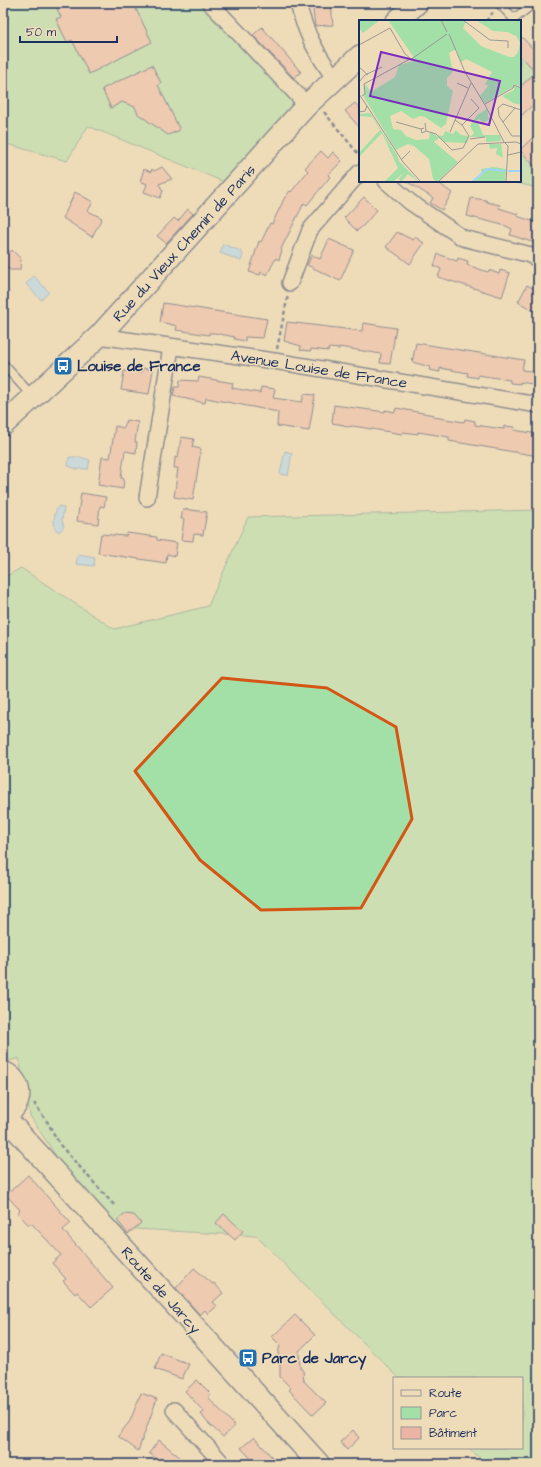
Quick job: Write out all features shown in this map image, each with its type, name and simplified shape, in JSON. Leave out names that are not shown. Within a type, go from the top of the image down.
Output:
[{"type":"street","points":[[210,3],[310,103]]},
{"type":"street","points":[[298,3],[303,23],[316,54],[335,79]]},
{"type":"street","points":[[398,20],[417,3]]},
{"type":"street","name":"Rue du Vieux Chemin de Paris","points":[[3,425],[99,336],[310,103],[359,57]]},
{"type":"street","points":[[290,283],[310,230],[359,173]]},
{"type":"street","points":[[387,182],[410,202],[464,238],[527,254],[538,259]]},
{"type":"street","name":"Avenue Louise de France","points":[[99,336],[274,361],[538,405]]},
{"type":"street","points":[[147,498],[171,347]]},
{"type":"street","points":[[3,1072],[12,1076],[17,1082],[20,1092],[15,1107],[3,1116]]},
{"type":"street","name":"Route de Jarcy","points":[[3,1116],[319,1464]]},
{"type":"street","points":[[174,1410],[223,1464]]},
{"type":"lane","points":[[499,3],[514,19],[534,3]]},
{"type":"lane","points":[[3,364],[33,397]]},
{"type":"path","points":[[310,103],[359,155]]},
{"type":"path","points":[[274,361],[290,283]]},
{"type":"path","points":[[32,1096],[33,1102],[48,1123],[60,1145],[115,1206]]},
{"type":"highlighted area","points":[[222,678],[327,688],[396,727],[412,819],[361,908],[261,910],[200,860],[135,771]]},
{"type":"shaded area","points":[[521,38],[538,54],[538,159],[533,164],[521,151],[521,86],[536,72]]},
{"type":"green space","points":[[3,3],[200,3],[296,106],[229,184],[88,126],[67,161],[3,143]]},
{"type":"green space","points":[[521,56],[536,72],[521,86]]},
{"type":"green space","points":[[521,151],[533,164],[538,159],[538,188],[511,182],[521,182]]},
{"type":"green space","points":[[538,510],[538,1464],[486,1464],[470,1449],[523,1449],[523,1377],[398,1377],[256,1236],[102,1227],[30,1116],[19,1058],[3,1063],[3,578],[21,568],[114,629],[208,606],[248,517]]},
{"type":"water","points":[[223,244],[241,251],[243,255],[241,261],[220,253]]},
{"type":"water","points":[[34,276],[49,292],[41,300],[26,284]]},
{"type":"water","points":[[285,451],[292,453],[288,476],[280,474]]},
{"type":"water","points":[[69,457],[80,457],[90,460],[88,469],[77,469],[68,466]]},
{"type":"water","points":[[59,506],[64,508],[62,520],[64,527],[59,532],[55,529],[54,520]]},
{"type":"water","points":[[78,554],[95,557],[94,566],[76,564]]},
{"type":"building","points":[[69,3],[133,3],[152,42],[89,74],[72,40],[67,42],[56,19],[61,17],[57,9]]},
{"type":"building","points":[[312,3],[331,3],[333,25],[315,26]]},
{"type":"building","points":[[262,27],[301,72],[294,78],[253,35]]},
{"type":"building","points":[[521,36],[538,54],[538,100],[521,116],[521,86],[536,72],[521,56]]},
{"type":"building","points":[[152,65],[161,83],[158,85],[180,130],[168,135],[138,114],[135,107],[122,102],[111,108],[102,89]]},
{"type":"building","points":[[355,103],[359,108],[359,127],[345,111]]},
{"type":"building","points":[[538,132],[538,170],[521,151],[521,149]]},
{"type":"building","points":[[321,151],[328,158],[333,152],[342,161],[328,175],[330,177],[307,205],[304,203],[281,249],[279,260],[276,258],[267,275],[261,272],[260,275],[249,272],[259,241],[261,242],[270,223],[272,224],[285,197],[308,171],[305,168]]},
{"type":"building","points":[[162,167],[172,179],[159,184],[163,191],[160,198],[144,192],[147,184],[140,181],[144,169],[151,172],[152,169],[154,171]]},
{"type":"building","points":[[408,182],[437,182],[452,193],[442,210],[430,203],[433,198]]},
{"type":"building","points":[[75,192],[93,202],[88,211],[102,218],[92,237],[63,218]]},
{"type":"building","points":[[364,197],[377,210],[357,231],[344,218]]},
{"type":"building","points":[[471,198],[486,200],[487,202],[500,205],[499,208],[518,214],[517,216],[538,223],[538,244],[510,235],[512,229],[506,226],[467,216]]},
{"type":"building","points":[[188,209],[193,214],[166,243],[157,236],[174,218],[178,221]]},
{"type":"building","points":[[397,232],[413,240],[415,237],[424,243],[410,264],[386,247]]},
{"type":"building","points":[[329,239],[354,250],[340,281],[307,265],[312,255],[320,259]]},
{"type":"building","points":[[3,245],[10,252],[12,250],[21,259],[20,270],[10,270],[8,268],[3,273]]},
{"type":"building","points":[[438,254],[457,261],[458,258],[468,261],[467,265],[488,272],[489,270],[499,274],[500,270],[510,273],[502,297],[438,277],[441,269],[434,266]]},
{"type":"building","points":[[527,285],[538,291],[538,313],[518,302]]},
{"type":"building","points":[[163,303],[267,319],[263,338],[245,337],[245,341],[234,339],[235,337],[214,333],[209,333],[209,335],[176,330],[177,326],[160,322]]},
{"type":"building","points":[[287,322],[362,331],[363,323],[396,328],[390,364],[380,363],[381,354],[339,347],[339,349],[329,348],[328,351],[311,349],[311,351],[300,350],[301,346],[284,341]]},
{"type":"building","points":[[416,343],[524,360],[522,370],[538,372],[538,385],[520,382],[520,384],[510,383],[510,380],[478,375],[478,378],[467,376],[468,373],[440,368],[440,372],[429,370],[430,367],[412,362]]},
{"type":"building","points":[[142,368],[153,370],[149,394],[121,390],[124,371],[142,372]]},
{"type":"building","points":[[199,377],[233,383],[232,388],[260,393],[261,387],[275,389],[273,398],[302,402],[304,394],[315,395],[309,431],[277,426],[278,412],[206,398],[205,403],[173,396],[175,387],[179,387],[180,380],[198,381]]},
{"type":"building","points":[[334,405],[385,412],[385,410],[395,412],[396,408],[464,422],[465,419],[475,421],[475,425],[504,429],[504,426],[515,427],[514,430],[538,434],[538,456],[449,441],[449,437],[418,432],[418,434],[403,432],[402,434],[353,426],[346,427],[344,425],[332,423]]},
{"type":"building","points":[[126,420],[138,422],[135,442],[137,442],[136,453],[125,451],[121,478],[124,478],[123,489],[98,485],[102,457],[110,458],[115,426],[124,428]]},
{"type":"building","points":[[181,437],[194,439],[192,447],[201,449],[193,500],[174,497],[178,468],[174,468],[175,457],[178,458]]},
{"type":"building","points":[[81,493],[106,497],[104,507],[100,506],[98,524],[77,521]]},
{"type":"building","points":[[183,509],[207,512],[203,535],[194,534],[193,541],[181,540],[184,519],[181,519]]},
{"type":"building","points":[[127,533],[157,537],[157,540],[177,543],[175,556],[167,554],[166,563],[98,553],[101,534],[126,536]]},
{"type":"building","points":[[28,1175],[71,1223],[63,1230],[113,1288],[91,1307],[77,1292],[75,1294],[63,1281],[66,1279],[52,1263],[61,1255],[31,1223],[29,1225],[17,1213],[20,1210],[6,1195]]},
{"type":"building","points":[[124,1214],[134,1215],[141,1223],[128,1234],[117,1220]]},
{"type":"building","points":[[224,1214],[243,1231],[235,1240],[216,1223]]},
{"type":"building","points":[[194,1268],[213,1284],[214,1283],[223,1293],[213,1302],[217,1306],[208,1314],[205,1310],[200,1315],[176,1288]]},
{"type":"building","points":[[295,1315],[315,1335],[299,1351],[300,1367],[303,1371],[304,1381],[326,1403],[313,1415],[289,1390],[291,1388],[280,1377],[280,1359],[278,1354],[280,1345],[272,1337]]},
{"type":"building","points":[[161,1353],[189,1364],[182,1379],[155,1369]]},
{"type":"building","points":[[197,1380],[211,1394],[208,1397],[235,1426],[223,1437],[207,1422],[201,1414],[204,1412],[185,1391]]},
{"type":"building","points":[[141,1393],[157,1399],[138,1451],[118,1436],[130,1421]]},
{"type":"building","points":[[353,1430],[359,1438],[347,1450],[340,1442]]},
{"type":"building","points":[[254,1437],[278,1464],[256,1464],[241,1448]]},
{"type":"building","points":[[159,1440],[188,1464],[163,1464],[149,1453]]},
{"type":"place","name":"Louise de France","points":[[63,366]]},
{"type":"place","name":"Parc de Jarcy","points":[[248,1358]]}]
